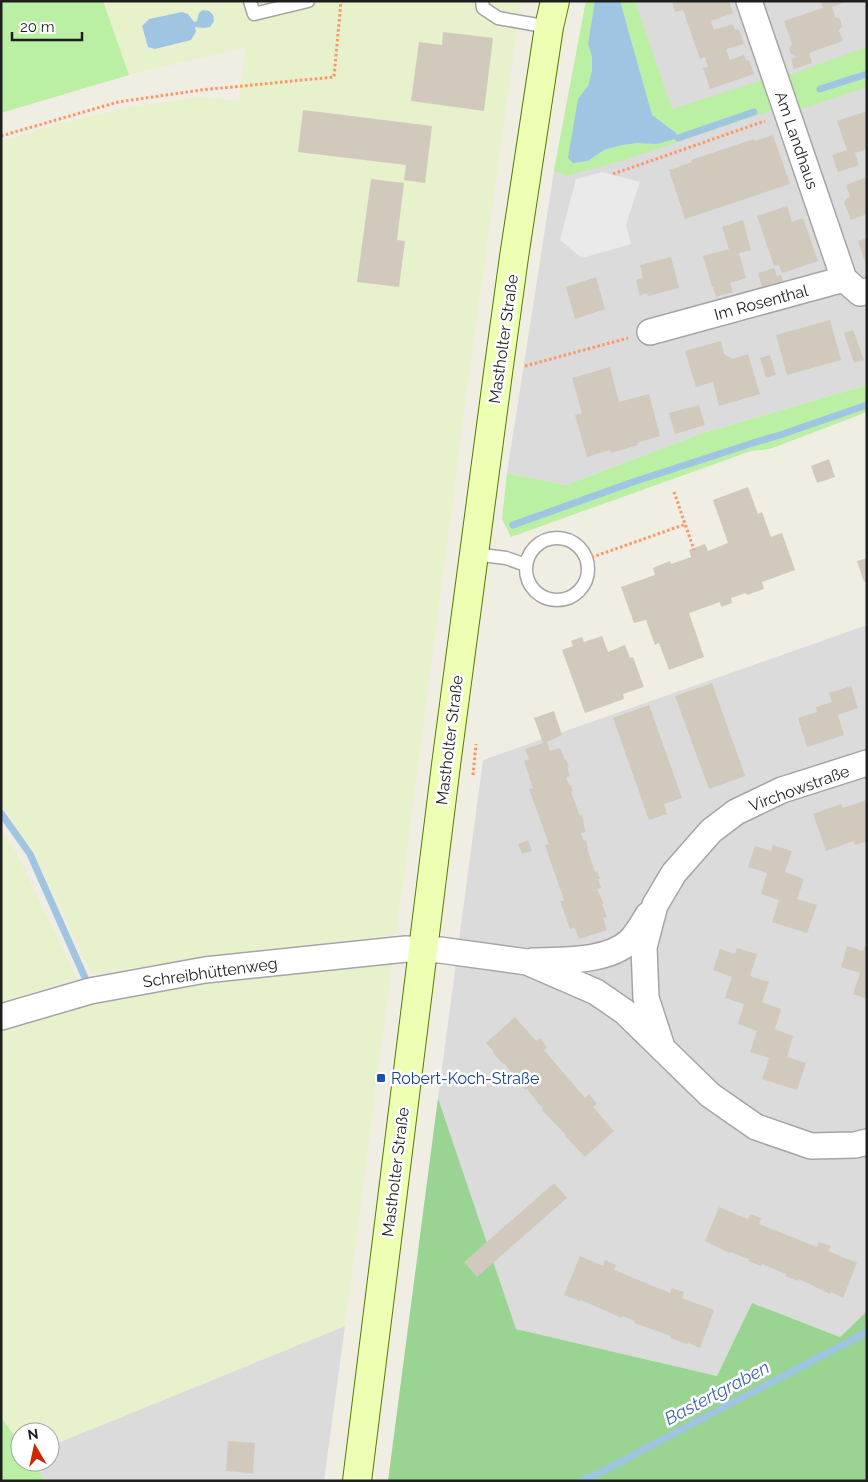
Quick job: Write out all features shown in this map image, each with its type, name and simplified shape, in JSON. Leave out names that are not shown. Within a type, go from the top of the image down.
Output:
[{"type":"street","name":"Mastholter Straße","points":[[356,1481],[498,373],[549,27],[555,1]]},
{"type":"street","name":"Am Landhaus","points":[[749,1],[844,279]]},
{"type":"street","points":[[844,279],[860,293],[867,291]]},
{"type":"street","name":"Im Rosenthal","points":[[650,332],[844,279]]},
{"type":"street","name":"Virchowstraße","points":[[527,962],[584,959],[610,954],[630,941],[674,873],[711,830],[736,812],[782,790],[867,763]]},
{"type":"street","name":"Virchowstraße","points":[[655,905],[644,947],[646,998],[662,1048]]},
{"type":"street","points":[[423,949],[527,962],[596,992],[625,1012],[710,1095],[756,1127],[811,1146],[855,1145],[867,1142]]},
{"type":"street","name":"Schreibhüttenweg","points":[[1,1017],[90,991],[205,970],[423,949]]},
{"type":"lane","points":[[250,1],[254,14],[308,1]]},
{"type":"lane","points":[[482,1],[483,8],[498,18],[549,27]]},
{"type":"lane","points":[[564,538],[576,544],[587,559],[587,578],[578,592],[563,599],[546,598],[534,590],[528,580],[526,564],[532,549],[546,540],[564,538]]},
{"type":"lane","points":[[474,554],[506,558],[526,564]]},
{"type":"path","points":[[1,136],[118,102],[201,90],[334,77],[341,1]]},
{"type":"path","points":[[613,174],[787,113]]},
{"type":"path","points":[[498,373],[650,332]]},
{"type":"path","points":[[674,492],[694,550]]},
{"type":"path","points":[[587,559],[686,524]]},
{"type":"shaded area","points":[[586,1],[867,1],[867,385],[700,434],[566,485],[507,473],[554,171]]},
{"type":"shaded area","points":[[602,172],[640,182],[626,225],[631,244],[582,258],[560,240],[576,179]]},
{"type":"shaded area","points":[[867,625],[867,1311],[840,1337],[752,1303],[717,1376],[516,1329],[438,1098],[483,760]]},
{"type":"shaded area","points":[[345,1326],[324,1481],[45,1481],[39,1472],[60,1472],[60,1442]]},
{"type":"green space","points":[[1,1],[103,1],[129,75],[1,113]]},
{"type":"green space","points":[[103,1],[521,1],[472,352],[396,934],[344,943],[212,957],[92,974],[33,851],[1,803],[1,141],[65,122],[125,108],[201,97],[239,101],[246,47],[129,75]]},
{"type":"green space","points":[[586,1],[595,1],[588,44],[592,56],[592,71],[588,86],[578,99],[588,161],[604,150],[637,143],[657,144],[676,133],[652,115],[620,1],[635,1],[672,109],[766,79],[776,109],[624,160],[566,176],[554,171]]},
{"type":"green space","points":[[867,47],[867,87],[801,109],[789,75]]},
{"type":"green space","points":[[867,385],[867,412],[770,449],[751,451],[511,537],[502,519],[507,473],[566,485],[700,434]]},
{"type":"green space","points":[[1,829],[17,854],[76,978],[1,1003]]},
{"type":"green space","points":[[392,963],[345,1326],[60,1442],[60,1422],[10,1422],[10,1430],[1,1417],[1,1025],[203,979]]},
{"type":"green space","points":[[438,1098],[516,1329],[717,1376],[752,1303],[840,1337],[867,1311],[867,1481],[388,1481]]},
{"type":"green space","points":[[1,1417],[10,1430],[10,1472],[39,1472],[45,1481],[1,1481]]},
{"type":"water","points":[[595,1],[620,1],[652,115],[676,133],[678,138],[657,144],[637,143],[622,145],[604,150],[588,161],[573,163],[568,158],[578,99],[588,86],[592,71],[592,56],[588,44]]},
{"type":"water","points":[[203,10],[209,11],[213,15],[214,21],[210,27],[195,27],[196,32],[191,40],[155,49],[148,47],[142,26],[149,19],[182,12],[188,14],[194,22],[197,21],[199,13]]},
{"type":"building","points":[[672,1],[729,1],[733,13],[711,21],[714,30],[733,24],[735,30],[739,29],[744,44],[726,49],[730,60],[744,55],[746,61],[749,60],[754,74],[710,89],[703,68],[708,67],[705,57],[700,59],[683,10],[675,12]]},
{"type":"building","points":[[820,1],[848,1],[832,7],[835,17],[840,19],[842,26],[839,31],[843,41],[809,53],[812,63],[794,69],[791,59],[797,57],[791,54],[789,49],[792,44],[784,21],[823,8]]},
{"type":"building","points":[[443,32],[493,38],[484,111],[411,101],[419,42],[442,45]]},
{"type":"building","points":[[303,110],[432,126],[425,183],[404,180],[406,165],[298,152]]},
{"type":"building","points":[[867,111],[867,149],[855,153],[859,165],[838,172],[832,155],[847,150],[837,121]]},
{"type":"building","points":[[773,135],[790,184],[685,219],[669,170],[692,162],[691,160],[754,139],[755,141]]},
{"type":"building","points":[[867,177],[867,214],[851,220],[844,202],[850,197],[846,185]]},
{"type":"building","points":[[371,179],[404,183],[397,240],[405,241],[399,287],[357,282]]},
{"type":"building","points":[[787,206],[792,222],[803,218],[818,261],[782,273],[779,265],[774,266],[757,216]]},
{"type":"building","points":[[743,220],[751,250],[739,253],[746,278],[730,283],[733,292],[716,297],[703,256],[729,249],[722,227]]},
{"type":"building","points":[[867,238],[867,265],[866,265],[858,241]]},
{"type":"building","points":[[671,257],[679,288],[648,296],[647,293],[640,296],[636,280],[643,278],[640,265]]},
{"type":"building","points":[[774,268],[777,276],[781,275],[785,287],[764,293],[758,273]]},
{"type":"building","points":[[596,277],[605,309],[575,319],[566,287]]},
{"type":"building","points":[[830,320],[841,360],[787,375],[776,335]]},
{"type":"building","points":[[853,330],[864,360],[854,363],[844,333]]},
{"type":"building","points":[[721,341],[724,354],[733,359],[748,354],[760,394],[719,406],[713,382],[696,387],[685,351]]},
{"type":"building","points":[[770,355],[776,375],[766,378],[760,358]]},
{"type":"building","points":[[610,367],[619,402],[649,394],[660,436],[611,453],[610,450],[587,457],[575,415],[582,413],[572,378]]},
{"type":"building","points":[[699,405],[705,425],[675,434],[669,413]]},
{"type":"building","points":[[829,459],[835,477],[817,483],[811,466]]},
{"type":"building","points":[[748,487],[758,514],[762,512],[771,537],[782,533],[795,570],[762,582],[764,589],[731,598],[732,603],[721,607],[720,602],[689,613],[704,657],[669,670],[659,643],[655,645],[646,620],[634,623],[621,587],[655,575],[653,568],[670,561],[671,564],[691,557],[689,550],[705,544],[708,551],[728,543],[713,500]]},
{"type":"building","points":[[867,558],[867,581],[864,582],[857,561]]},
{"type":"building","points":[[602,636],[608,652],[625,645],[630,658],[633,657],[644,687],[623,694],[624,699],[585,713],[562,650],[573,646],[571,641],[582,637],[584,642]]},
{"type":"building","points":[[712,683],[745,776],[709,789],[675,696]]},
{"type":"building","points":[[851,686],[858,708],[838,715],[844,735],[807,747],[798,718],[817,712],[816,707],[832,702],[829,693]]},
{"type":"building","points":[[649,705],[682,798],[664,804],[667,814],[649,820],[613,718]]},
{"type":"building","points":[[554,711],[562,735],[547,742],[550,751],[560,748],[569,767],[567,767],[570,776],[566,777],[573,791],[571,792],[580,816],[582,815],[586,832],[581,833],[584,841],[586,840],[595,872],[597,871],[600,879],[598,879],[601,888],[597,889],[604,904],[602,904],[607,917],[603,918],[607,930],[579,939],[575,928],[570,929],[560,901],[564,900],[545,845],[549,844],[529,789],[533,788],[524,761],[529,759],[525,749],[543,743],[534,718]]},
{"type":"building","points":[[867,800],[867,841],[855,845],[853,841],[826,851],[813,814],[841,804],[843,808]]},
{"type":"building","points":[[528,840],[532,851],[522,854],[518,844]]},
{"type":"building","points":[[773,845],[792,851],[785,872],[804,879],[797,899],[817,905],[807,933],[772,922],[779,900],[761,894],[767,873],[748,867],[755,846],[771,851]]},
{"type":"building","points":[[865,945],[867,945],[867,999],[853,994],[860,973],[841,967],[847,946],[863,951]]},
{"type":"building","points":[[737,948],[757,954],[750,976],[769,982],[762,1002],[781,1009],[775,1029],[793,1036],[787,1057],[806,1063],[797,1090],[762,1079],[769,1058],[750,1052],[757,1031],[738,1024],[744,1004],[725,998],[732,977],[713,970],[720,949],[735,954]]},
{"type":"building","points":[[515,1017],[536,1041],[540,1038],[547,1047],[544,1050],[585,1098],[589,1094],[597,1104],[593,1107],[614,1131],[585,1157],[542,1110],[527,1089],[525,1090],[486,1043]]},
{"type":"building","points":[[554,1183],[567,1198],[477,1277],[464,1262]]},
{"type":"building","points":[[719,1207],[748,1219],[750,1214],[761,1218],[759,1224],[817,1247],[819,1242],[831,1246],[828,1251],[857,1263],[843,1298],[799,1279],[798,1281],[785,1276],[786,1274],[762,1264],[761,1266],[748,1261],[749,1259],[729,1253],[705,1241]]},
{"type":"building","points":[[580,1256],[603,1266],[605,1260],[616,1265],[614,1270],[670,1293],[672,1288],[684,1292],[682,1298],[714,1310],[700,1348],[670,1338],[671,1336],[634,1323],[635,1321],[622,1316],[622,1318],[581,1300],[564,1295]]},
{"type":"building","points":[[228,1441],[255,1443],[253,1473],[226,1471]]},
{"type":"waterway","points":[[820,89],[867,74]]},
{"type":"waterway","points":[[678,138],[754,112]]},
{"type":"waterway","points":[[513,525],[633,482],[867,405]]},
{"type":"waterway","points":[[1,813],[30,854],[86,980]]},
{"type":"waterway","name":"Bastertgraben","points":[[581,1481],[867,1332]]},
{"type":"place","name":"Robert-Koch-Straße","points":[[381,1078]]}]
